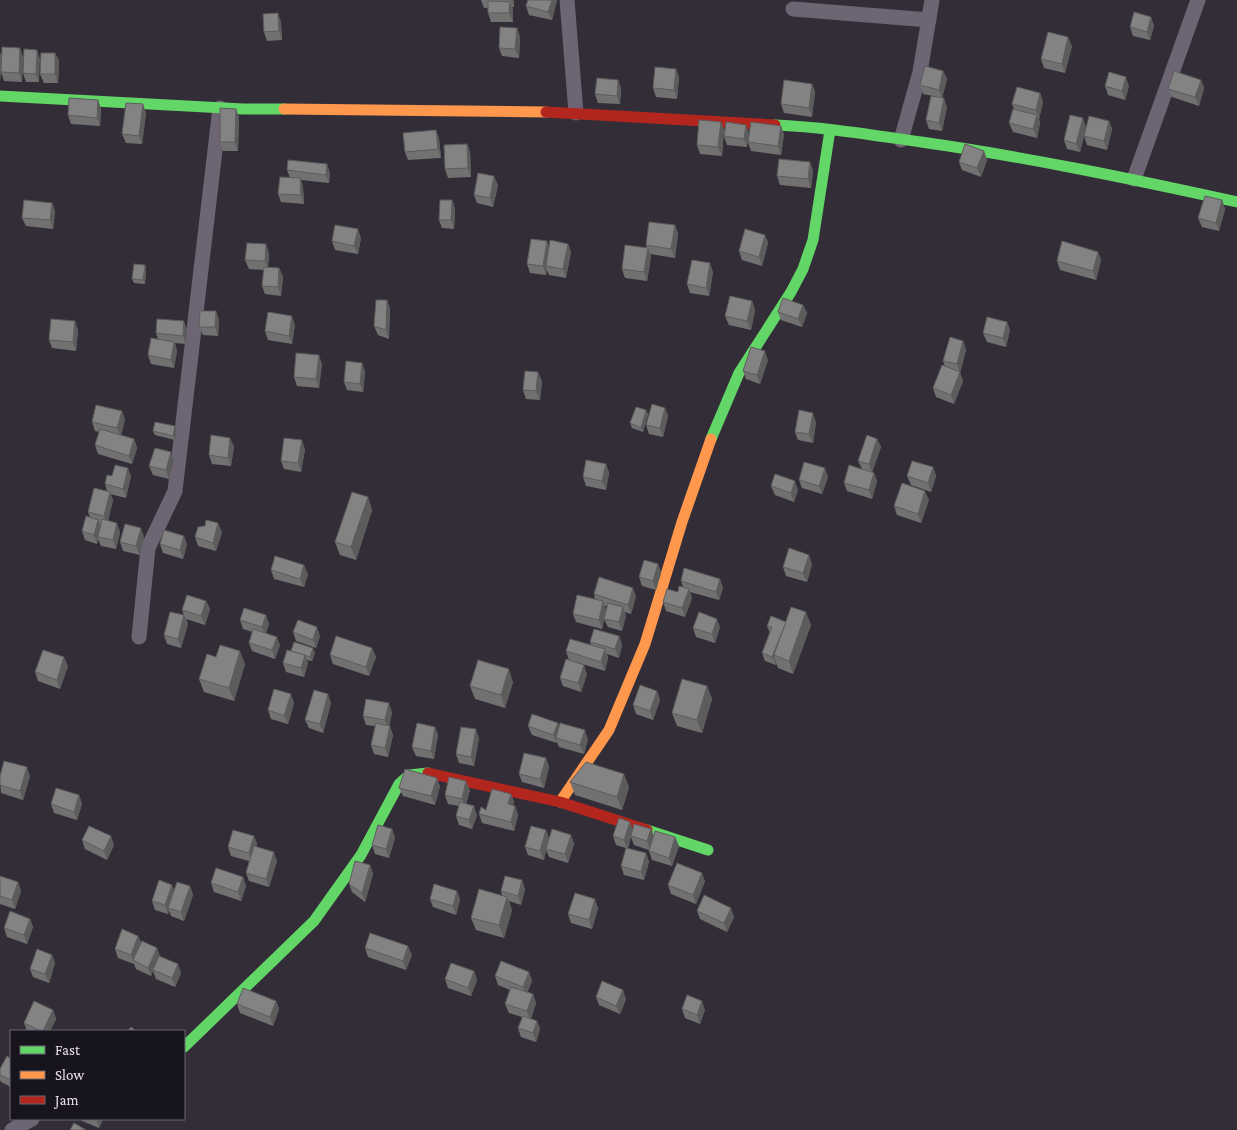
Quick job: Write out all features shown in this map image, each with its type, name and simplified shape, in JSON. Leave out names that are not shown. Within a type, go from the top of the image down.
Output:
[{"type":"street","points":[[567,0],[576,113]]},
{"type":"street","points":[[901,140],[920,72],[932,0]]},
{"type":"street","points":[[1134,179],[1198,0]]},
{"type":"street","points":[[793,9],[929,20]]},
{"type":"street","points":[[0,96],[220,108],[576,113],[830,130],[969,149],[1134,179],[1237,202]]},
{"type":"street","points":[[139,637],[148,548],[175,491],[220,108]]},
{"type":"street","points":[[560,802],[609,730],[642,652],[717,421],[739,374],[791,292],[802,269],[812,240],[830,130]]},
{"type":"street","points":[[185,1046],[314,921],[360,855],[399,784],[409,775],[428,773],[481,783],[560,802],[708,850]]},
{"type":"street","points":[[12,1130],[30,1120]]},
{"type":"building","points":[[528,0],[552,0],[548,12],[526,6]]},
{"type":"building","points":[[488,1],[510,2],[509,13],[488,13]]},
{"type":"building","points":[[1134,12],[1151,17],[1147,32],[1130,27]]},
{"type":"building","points":[[278,13],[279,31],[264,32],[263,14]]},
{"type":"building","points":[[500,27],[517,28],[515,49],[499,48]]},
{"type":"building","points":[[1048,32],[1068,37],[1062,64],[1041,59]]},
{"type":"building","points":[[2,47],[20,48],[19,73],[1,72]]},
{"type":"building","points":[[24,49],[37,50],[36,74],[23,73]]},
{"type":"building","points":[[41,53],[55,53],[55,74],[40,74]]},
{"type":"building","points":[[925,66],[943,71],[939,90],[920,85]]},
{"type":"building","points":[[655,67],[676,69],[674,90],[653,88]]},
{"type":"building","points":[[1174,71],[1201,80],[1195,97],[1168,89]]},
{"type":"building","points":[[1109,72],[1126,77],[1122,91],[1105,86]]},
{"type":"building","points":[[597,78],[618,80],[617,96],[595,94]]},
{"type":"building","points":[[784,80],[812,84],[809,108],[781,104]]},
{"type":"building","points":[[1017,87],[1040,93],[1036,110],[1012,104]]},
{"type":"building","points":[[931,96],[944,98],[939,123],[926,120]]},
{"type":"building","points":[[69,98],[98,100],[97,118],[68,115]]},
{"type":"building","points":[[126,103],[143,104],[139,136],[122,134]]},
{"type":"building","points":[[220,108],[236,109],[235,142],[220,142]]},
{"type":"building","points":[[1013,109],[1037,115],[1033,129],[1009,123]]},
{"type":"building","points":[[1070,115],[1083,118],[1076,144],[1064,140]]},
{"type":"building","points":[[1089,116],[1109,121],[1104,141],[1084,136]]},
{"type":"building","points":[[699,120],[721,122],[718,147],[697,145]]},
{"type":"building","points":[[726,122],[746,125],[744,139],[724,136]]},
{"type":"building","points":[[751,122],[781,126],[778,146],[748,142]]},
{"type":"building","points":[[436,130],[438,149],[405,152],[403,133]]},
{"type":"building","points":[[467,144],[468,168],[445,169],[444,145]]},
{"type":"building","points":[[965,144],[984,151],[977,168],[959,162]]},
{"type":"building","points":[[779,159],[810,162],[808,179],[777,176]]},
{"type":"building","points":[[288,160],[327,164],[326,175],[287,170]]},
{"type":"building","points":[[478,173],[494,176],[490,198],[474,195]]},
{"type":"building","points":[[280,177],[300,178],[301,195],[278,194]]},
{"type":"building","points":[[1205,196],[1222,200],[1216,223],[1198,218]]},
{"type":"building","points":[[24,200],[52,203],[50,220],[22,218]]},
{"type":"building","points":[[440,200],[452,200],[451,220],[439,220]]},
{"type":"building","points":[[649,222],[675,225],[671,249],[646,245]]},
{"type":"building","points":[[335,225],[358,229],[354,246],[332,241]]},
{"type":"building","points":[[745,229],[765,235],[759,257],[739,251]]},
{"type":"building","points":[[531,239],[547,241],[543,266],[527,264]]},
{"type":"building","points":[[550,240],[568,244],[563,269],[546,266]]},
{"type":"building","points":[[1062,241],[1098,252],[1093,271],[1057,261]]},
{"type":"building","points":[[247,243],[266,244],[265,261],[245,260]]},
{"type":"building","points":[[625,245],[648,248],[644,272],[622,269]]},
{"type":"building","points":[[692,260],[710,263],[706,288],[687,284]]},
{"type":"building","points":[[134,264],[145,265],[143,280],[132,279]]},
{"type":"building","points":[[264,267],[279,268],[278,287],[262,286]]},
{"type":"building","points":[[730,296],[752,301],[747,321],[725,316]]},
{"type":"building","points":[[783,298],[803,305],[798,319],[778,312]]},
{"type":"building","points":[[376,300],[387,300],[386,330],[374,326]]},
{"type":"building","points":[[200,311],[216,311],[215,327],[199,327]]},
{"type":"building","points":[[268,312],[292,316],[289,336],[265,331]]},
{"type":"building","points":[[987,317],[1007,322],[1003,338],[983,333]]},
{"type":"building","points":[[51,319],[75,321],[73,342],[49,340]]},
{"type":"building","points":[[157,319],[184,321],[183,336],[156,333]]},
{"type":"building","points":[[950,337],[963,341],[957,364],[943,361]]},
{"type":"building","points":[[151,338],[174,342],[171,360],[148,355]]},
{"type":"building","points":[[751,347],[765,351],[757,375],[743,371]]},
{"type":"building","points":[[296,353],[319,355],[316,379],[294,377]]},
{"type":"building","points":[[346,361],[362,363],[360,384],[344,382]]},
{"type":"building","points":[[942,365],[960,372],[951,395],[933,388]]},
{"type":"building","points":[[525,371],[538,372],[536,391],[523,390]]},
{"type":"building","points":[[652,404],[665,408],[660,428],[646,425]]},
{"type":"building","points":[[96,405],[122,411],[117,428],[92,422]]},
{"type":"building","points":[[636,407],[646,410],[641,428],[630,423]]},
{"type":"building","points":[[799,410],[813,413],[809,434],[795,432]]},
{"type":"building","points":[[155,422],[175,426],[173,436],[153,431]]},
{"type":"building","points":[[100,429],[134,439],[129,456],[95,445]]},
{"type":"building","points":[[211,435],[230,438],[228,458],[209,455]]},
{"type":"building","points":[[867,435],[877,439],[869,464],[858,461]]},
{"type":"building","points":[[284,438],[302,440],[298,463],[281,461]]},
{"type":"building","points":[[155,448],[171,452],[166,470],[149,466]]},
{"type":"building","points":[[586,460],[606,464],[602,481],[583,477]]},
{"type":"building","points":[[912,461],[933,467],[928,483],[907,476]]},
{"type":"building","points":[[804,462],[825,468],[819,486],[799,480]]},
{"type":"building","points":[[115,465],[128,468],[123,489],[105,484],[107,475],[112,476]]},
{"type":"building","points":[[849,465],[874,473],[869,490],[844,483]]},
{"type":"building","points":[[775,474],[795,481],[791,493],[771,486]]},
{"type":"building","points":[[902,483],[925,491],[918,514],[894,506]]},
{"type":"building","points":[[94,488],[110,492],[104,516],[88,512]]},
{"type":"building","points":[[352,492],[368,497],[351,547],[335,542]]},
{"type":"building","points":[[86,516],[98,520],[94,535],[82,531]]},
{"type":"building","points":[[102,519],[117,523],[113,540],[98,537]]},
{"type":"building","points":[[206,520],[218,523],[213,543],[195,537],[198,527],[205,526]]},
{"type":"building","points":[[125,524],[141,528],[136,546],[120,542]]},
{"type":"building","points":[[164,530],[184,536],[180,550],[160,544]]},
{"type":"building","points":[[789,548],[809,555],[803,573],[783,567]]},
{"type":"building","points":[[275,556],[304,565],[300,579],[271,570]]},
{"type":"building","points":[[644,560],[658,564],[653,581],[639,577]]},
{"type":"building","points":[[684,568],[720,579],[716,592],[681,581]]},
{"type":"building","points":[[599,577],[633,588],[628,605],[594,594]]},
{"type":"building","points":[[679,586],[689,589],[682,608],[663,602],[667,589],[678,592]]},
{"type":"building","points":[[187,595],[206,601],[201,616],[182,610]]},
{"type":"building","points":[[577,595],[603,601],[599,620],[573,614]]},
{"type":"building","points":[[608,603],[623,607],[619,622],[604,619]]},
{"type":"building","points":[[791,607],[806,612],[789,661],[774,655]]},
{"type":"building","points":[[244,608],[266,615],[262,627],[240,620]]},
{"type":"building","points":[[170,612],[184,615],[178,639],[164,635]]},
{"type":"building","points":[[699,612],[717,619],[712,634],[693,628]]},
{"type":"building","points":[[771,616],[786,622],[772,657],[762,653],[772,627],[767,626]]},
{"type":"building","points":[[298,620],[317,627],[313,640],[293,632]]},
{"type":"building","points":[[253,629],[277,637],[272,650],[249,643]]},
{"type":"building","points":[[594,629],[619,636],[615,649],[590,642]]},
{"type":"building","points":[[336,636],[372,648],[366,667],[330,655]]},
{"type":"building","points":[[570,639],[605,649],[601,662],[566,651]]},
{"type":"building","points":[[294,642],[313,648],[310,657],[291,651]]},
{"type":"building","points":[[220,645],[240,651],[229,688],[199,679],[207,654],[216,657]]},
{"type":"building","points":[[43,650],[64,657],[57,680],[35,672]]},
{"type":"building","points":[[287,650],[305,655],[301,668],[283,663]]},
{"type":"building","points":[[566,659],[584,665],[578,683],[560,678]]},
{"type":"building","points":[[478,660],[509,669],[501,695],[470,686]]},
{"type":"building","points":[[682,679],[707,686],[697,720],[672,713]]},
{"type":"building","points":[[640,685],[657,691],[650,711],[633,705]]},
{"type":"building","points":[[274,689],[291,694],[284,716],[268,710]]},
{"type":"building","points":[[314,690],[328,694],[320,724],[305,720]]},
{"type":"building","points":[[366,699],[389,703],[385,720],[363,716]]},
{"type":"building","points":[[532,714],[558,723],[553,735],[528,726]]},
{"type":"building","points":[[376,723],[390,726],[385,748],[371,745]]},
{"type":"building","points":[[417,723],[435,727],[431,751],[412,747]]},
{"type":"building","points":[[560,723],[585,730],[580,745],[556,738]]},
{"type":"building","points":[[461,727],[476,729],[471,757],[456,754]]},
{"type":"building","points":[[524,753],[546,758],[540,779],[519,774]]},
{"type":"building","points":[[4,761],[27,767],[20,791],[0,785]]},
{"type":"building","points":[[586,762],[624,774],[617,797],[570,782]]},
{"type":"building","points":[[405,769],[437,778],[431,796],[399,788]]},
{"type":"building","points":[[449,777],[466,781],[462,799],[445,795]]},
{"type":"building","points":[[56,788],[79,795],[74,812],[51,804]]},
{"type":"building","points":[[492,789],[511,794],[508,804],[515,806],[511,822],[479,814],[481,807],[486,810]]},
{"type":"building","points":[[460,802],[474,806],[469,820],[456,816]]},
{"type":"building","points":[[619,818],[630,822],[624,840],[613,836]]},
{"type":"building","points":[[634,824],[651,829],[647,841],[631,836]]},
{"type":"building","points":[[378,825],[392,829],[386,849],[372,845]]},
{"type":"building","points":[[89,826],[111,836],[104,851],[82,840]]},
{"type":"building","points":[[531,826],[546,830],[540,851],[525,847]]},
{"type":"building","points":[[552,829],[571,835],[565,854],[546,849]]},
{"type":"building","points":[[233,830],[254,836],[249,853],[228,847]]},
{"type":"building","points":[[655,831],[675,837],[669,858],[649,851]]},
{"type":"building","points":[[254,846],[274,852],[266,879],[246,873]]},
{"type":"building","points":[[626,848],[646,853],[641,872],[621,866]]},
{"type":"building","points":[[355,861],[370,865],[362,893],[349,884]]},
{"type":"building","points":[[677,863],[702,873],[693,895],[668,885]]},
{"type":"building","points":[[216,868],[243,877],[238,892],[211,883]]},
{"type":"building","points":[[0,876],[18,882],[12,900],[0,896]]},
{"type":"building","points":[[505,876],[522,880],[518,896],[501,891]]},
{"type":"building","points":[[159,880],[172,885],[165,905],[152,901]]},
{"type":"building","points":[[177,882],[190,886],[181,912],[168,908]]},
{"type":"building","points":[[434,884],[457,891],[453,906],[430,899]]},
{"type":"building","points":[[479,889],[507,897],[499,925],[471,918]]},
{"type":"building","points":[[575,893],[595,899],[589,920],[568,914]]},
{"type":"building","points":[[704,895],[731,908],[724,923],[697,911]]},
{"type":"building","points":[[10,911],[30,919],[24,935],[4,928]]},
{"type":"building","points":[[122,929],[138,936],[131,955],[115,949]]},
{"type":"building","points":[[370,933],[408,946],[403,961],[365,948]]},
{"type":"building","points":[[142,941],[157,948],[148,968],[133,960]]},
{"type":"building","points":[[37,949],[52,955],[45,974],[30,969]]},
{"type":"building","points":[[159,956],[178,964],[172,978],[153,970]]},
{"type":"building","points":[[501,961],[529,972],[523,987],[495,976]]},
{"type":"building","points":[[451,963],[474,971],[468,988],[445,979]]},
{"type":"building","points":[[602,981],[623,990],[616,1006],[596,997]]},
{"type":"building","points":[[511,987],[533,994],[527,1011],[505,1004]]},
{"type":"building","points":[[243,988],[276,1001],[270,1017],[237,1004]]},
{"type":"building","points":[[687,995],[702,1001],[697,1015],[682,1009]]},
{"type":"building","points":[[34,1001],[53,1010],[43,1030],[39,1030],[24,1023]]},
{"type":"building","points":[[523,1016],[537,1021],[533,1033],[518,1028]]},
{"type":"building","points":[[7,1056],[10,1058],[10,1080],[0,1075],[0,1069]]},
{"type":"building","points":[[74,1123],[86,1130],[70,1130]]},
{"type":"traffic: fast","points":[[0,96],[243,109],[284,109]]},
{"type":"traffic: fast","points":[[775,125],[848,132],[1000,154],[1237,202]]},
{"type":"traffic: fast","points":[[711,439],[739,373],[791,292],[803,269],[813,240],[830,130]]},
{"type":"traffic: fast","points":[[185,1046],[314,921],[361,855],[399,784],[409,775],[428,773]]},
{"type":"traffic: fast","points":[[647,830],[708,850]]},
{"type":"traffic: slow","points":[[284,109],[546,112]]},
{"type":"traffic: slow","points":[[560,802],[609,730],[645,644],[682,522],[711,439]]},
{"type":"traffic: jam","points":[[546,112],[775,125]]},
{"type":"traffic: jam","points":[[428,773],[560,802],[647,830]]}]
